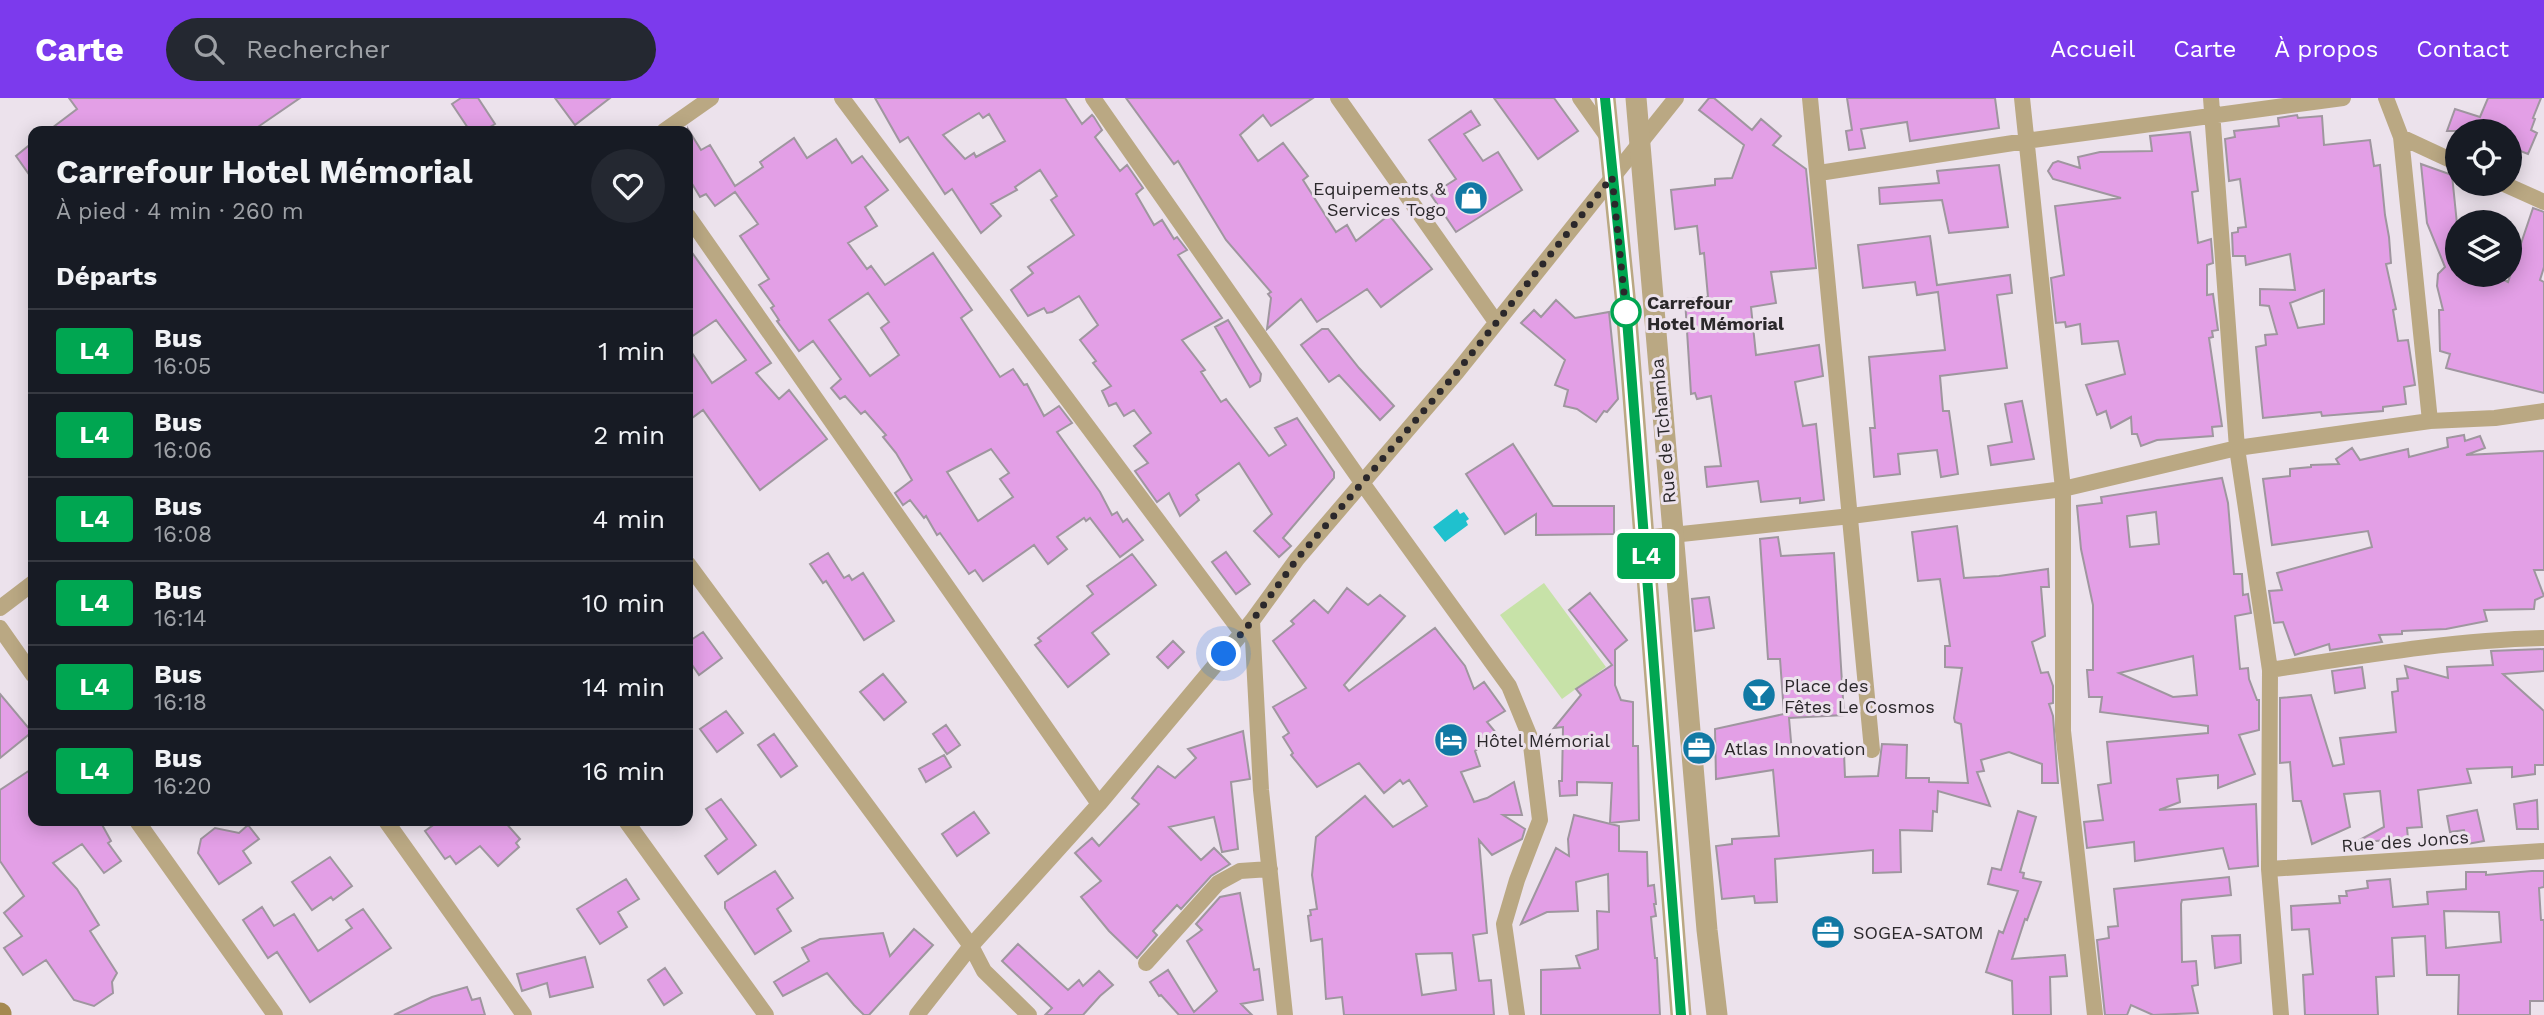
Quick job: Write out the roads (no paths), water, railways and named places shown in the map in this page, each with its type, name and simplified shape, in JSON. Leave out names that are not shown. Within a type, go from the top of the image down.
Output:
[{"type":"street","points":[[671,126],[711,98]]},
{"type":"street","points":[[842,98],[1247,627],[1285,1015]]},
{"type":"street","points":[[1093,98],[1363,484],[1509,686],[1530,737],[1540,820],[1504,923],[1517,1015]]},
{"type":"street","points":[[1338,98],[1496,322]]},
{"type":"street","points":[[1580,98],[1609,139]]},
{"type":"street","name":"Rue de Tchamba","points":[[1605,98],[1626,306],[1681,1015]]},
{"type":"street","name":"Rue de Tchamba","points":[[1636,98],[1672,536],[1717,1015]]},
{"type":"street","points":[[917,1015],[971,946],[1099,804],[1247,627],[1297,559],[1457,372],[1676,98]]},
{"type":"street","points":[[1810,98],[1872,750]]},
{"type":"street","points":[[2022,98],[2063,489],[2063,731],[2095,1015]]},
{"type":"street","points":[[2211,98],[2236,448],[2270,670],[2269,869],[2281,1015]]},
{"type":"street","points":[[1819,173],[2026,141],[2343,98]]},
{"type":"street","points":[[2386,98],[2401,137],[2430,421]]},
{"type":"street","points":[[2401,137],[2445,157]]},
{"type":"street","points":[[2522,192],[2544,202]]},
{"type":"street","points":[[693,223],[1099,804]]},
{"type":"street","points":[[1644,538],[1851,516],[2063,489],[2236,448],[2430,421],[2495,418],[2544,411]]},
{"type":"street","points":[[693,571],[971,946],[984,971],[1029,1015]]},
{"type":"street","points":[[0,608],[28,587]]},
{"type":"street","points":[[0,628],[28,668]]},
{"type":"street","points":[[2270,670],[2433,646],[2544,638]]},
{"type":"street","points":[[141,826],[275,1015]]},
{"type":"street","points":[[390,826],[524,1015]]},
{"type":"street","points":[[630,826],[766,1015]]},
{"type":"street","name":"Rue des Joncs","points":[[2269,869],[2544,851]]},
{"type":"street","points":[[1146,963],[1218,883],[1240,871],[1269,869]]},
{"type":"water","points":[[1457,509],[1460,514],[1464,512],[1469,519],[1466,521],[1468,525],[1445,542],[1433,527]]},
{"type":"place","name":"Equipements & Services Togo","points":[[1471,198]]},
{"type":"place","name":"Carrefour Hotel Mémorial","points":[[1626,312]]},
{"type":"place","name":"Place des Fêtes Le Cosmos","points":[[1759,695]]},
{"type":"place","name":"Hôtel Mémorial","points":[[1451,740]]},
{"type":"place","name":"Atlas Innovation","points":[[1699,748]]},
{"type":"place","name":"SOGEA-SATOM","points":[[1828,932]]}]
